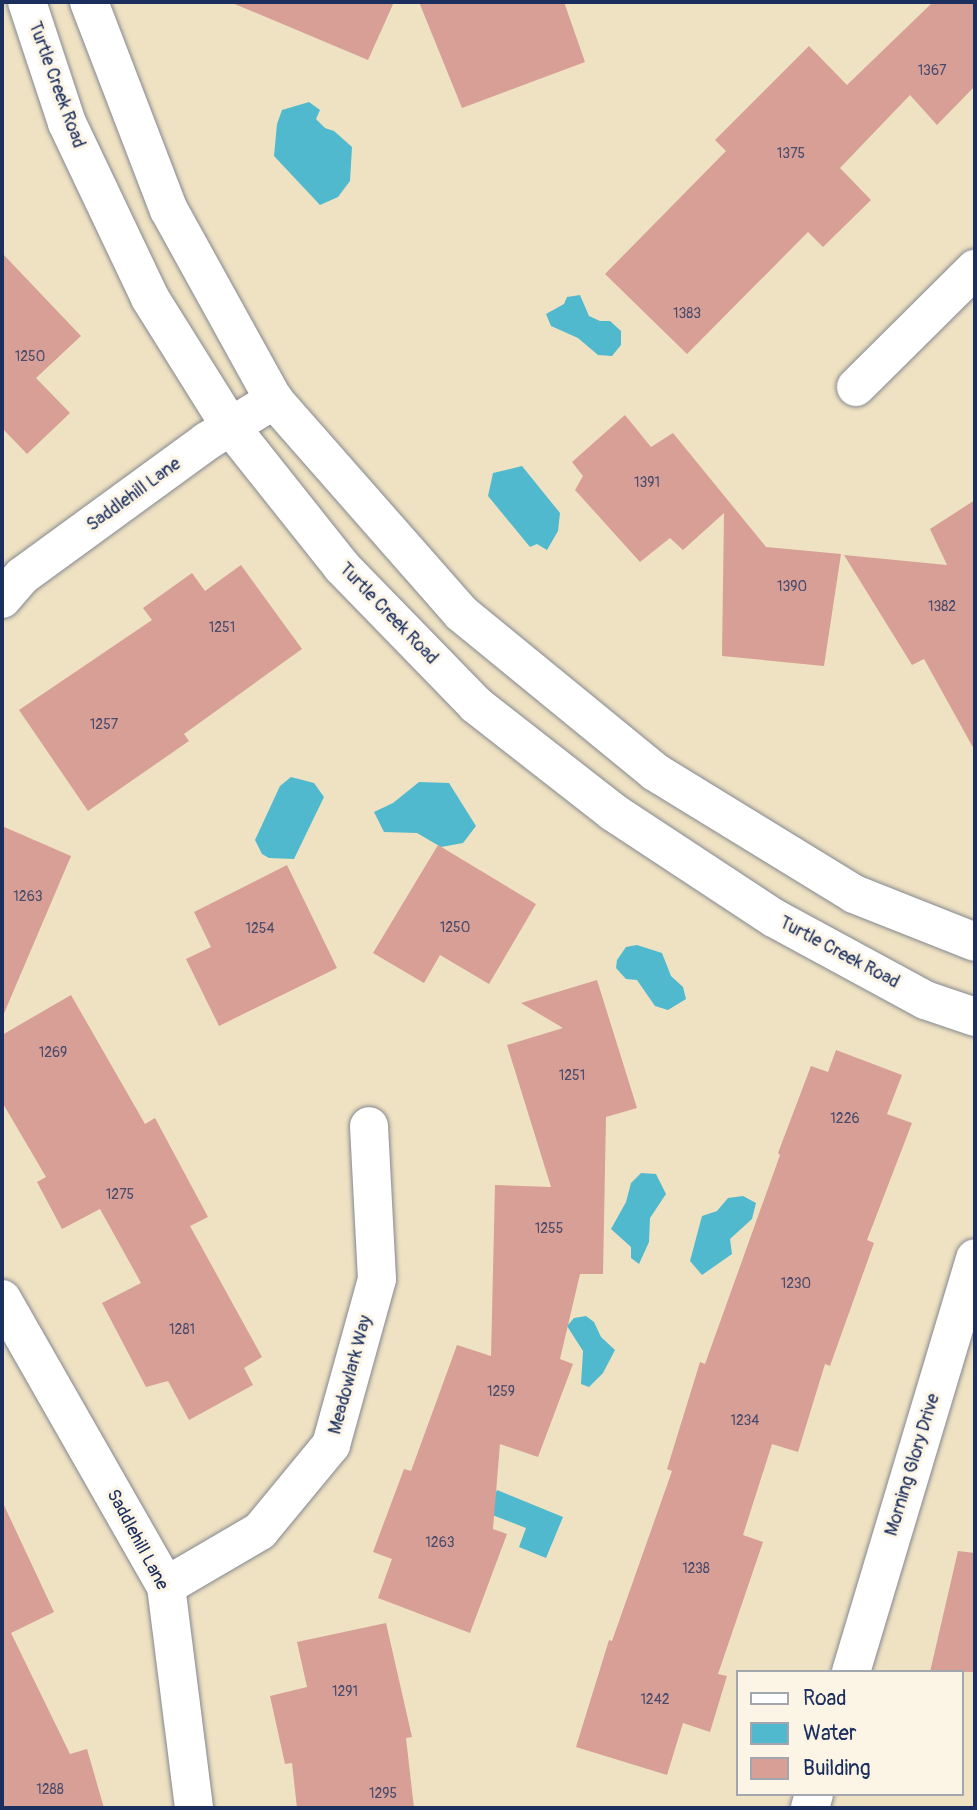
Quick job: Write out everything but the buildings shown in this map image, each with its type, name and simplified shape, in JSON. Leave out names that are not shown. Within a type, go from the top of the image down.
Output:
[{"type":"street","name":"Turtle Creek Road","points":[[27,2],[67,123],[150,298],[230,426],[342,567],[476,705],[613,812],[774,918],[925,1000],[975,1017]]},
{"type":"street","points":[[89,2],[169,210],[274,400],[461,613],[655,772],[855,894],[975,942]]},
{"type":"street","points":[[856,387],[975,269]]},
{"type":"street","name":"Saddlehill Lane","points":[[2,599],[22,576],[230,426],[274,400]]},
{"type":"street","name":"Meadowlark Way","points":[[166,1586],[260,1531],[331,1445],[377,1279],[369,1126]]},
{"type":"street","name":"Morning Glory Drive","points":[[852,1670],[975,1258]]},
{"type":"street","name":"Saddlehill Lane","points":[[2,1299],[166,1586],[194,1808]]},
{"type":"water","points":[[309,102],[320,110],[316,119],[352,147],[350,181],[338,197],[320,205],[274,156],[277,124],[282,110]]},
{"type":"water","points":[[580,295],[589,316],[600,321],[610,321],[621,331],[621,345],[612,356],[598,355],[578,338],[551,326],[546,314],[564,304],[567,297]]},
{"type":"water","points":[[522,466],[560,513],[558,531],[547,550],[537,544],[530,547],[488,496],[493,473]]},
{"type":"water","points":[[291,777],[314,783],[324,797],[294,859],[269,858],[262,854],[255,840],[280,786]]},
{"type":"water","points":[[419,782],[449,783],[476,826],[463,843],[441,847],[417,833],[384,832],[374,812],[393,803]]},
{"type":"water","points":[[637,945],[662,953],[671,976],[683,987],[686,999],[668,1010],[655,1006],[637,980],[626,979],[616,968],[617,960],[626,947]]},
{"type":"water","points":[[641,1173],[656,1174],[666,1194],[650,1218],[649,1242],[639,1264],[631,1258],[631,1247],[611,1229],[626,1202],[631,1183]]},
{"type":"water","points":[[743,1196],[756,1203],[752,1219],[730,1239],[732,1254],[702,1275],[690,1261],[702,1216],[717,1211],[728,1198]]},
{"type":"water","points":[[586,1316],[594,1322],[601,1337],[615,1350],[603,1373],[589,1387],[581,1384],[583,1351],[567,1326],[574,1318]]},
{"type":"water","points":[[497,1490],[563,1517],[546,1558],[519,1547],[526,1528],[487,1513]]}]
